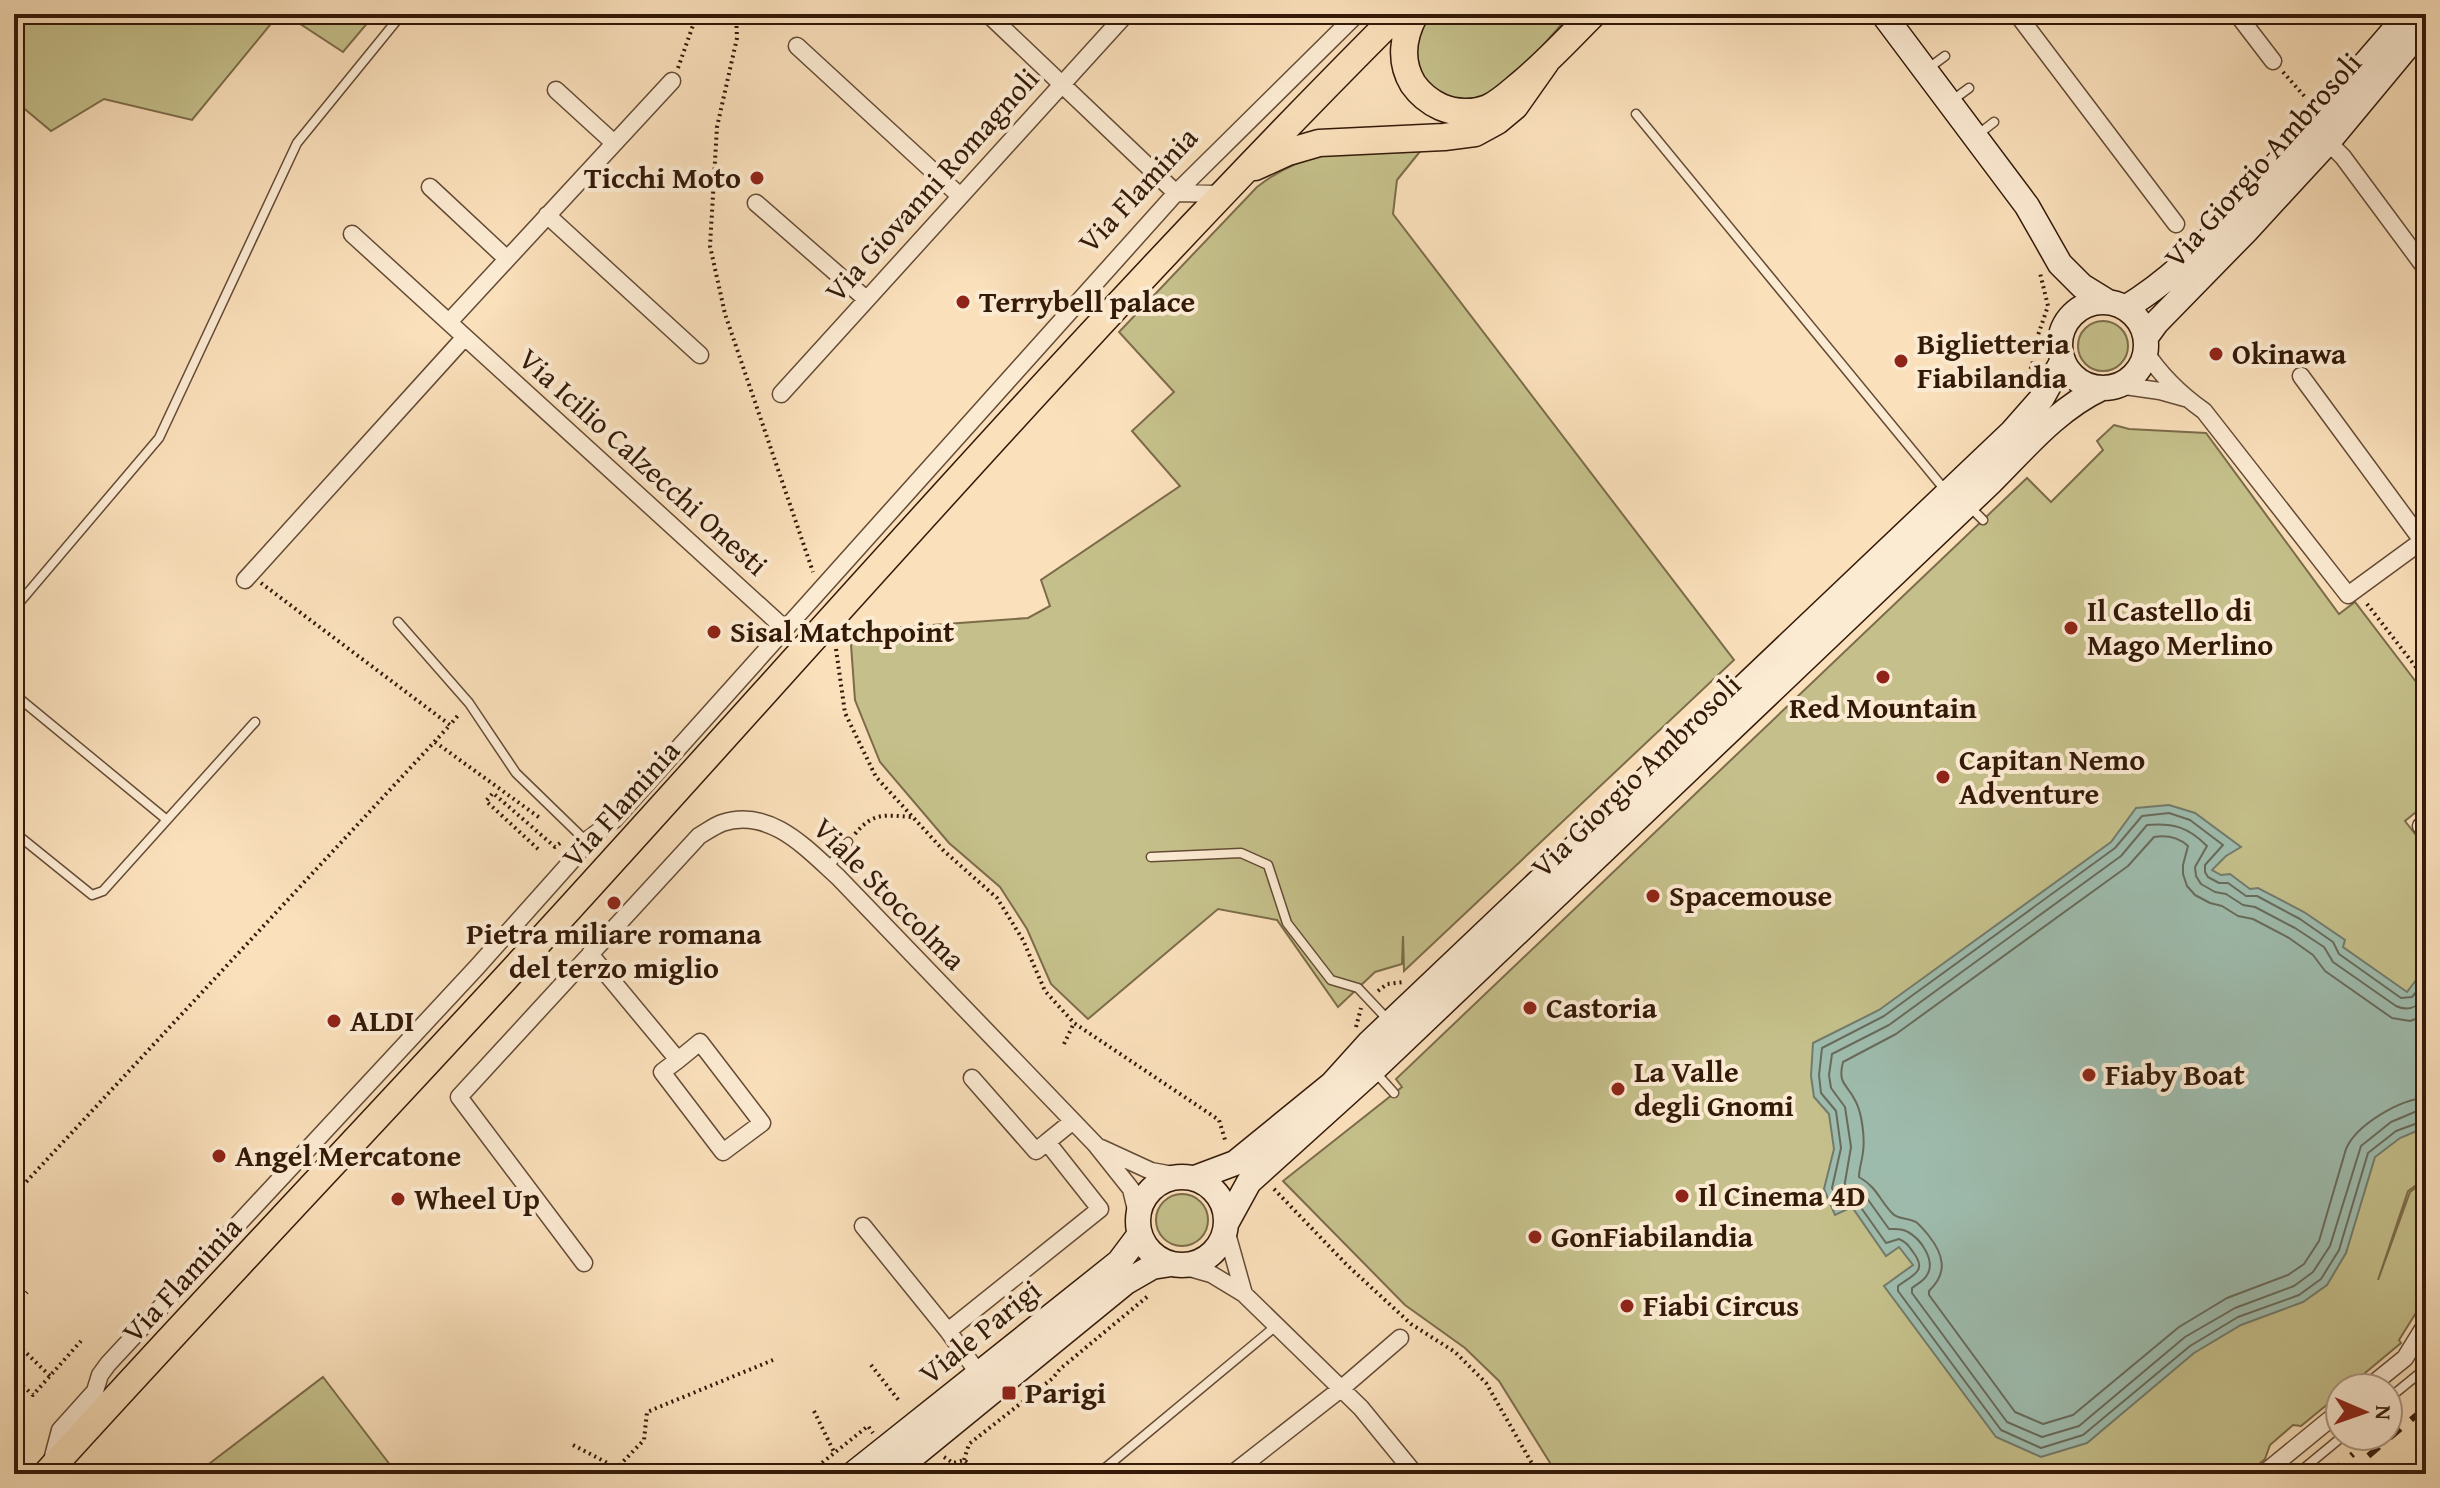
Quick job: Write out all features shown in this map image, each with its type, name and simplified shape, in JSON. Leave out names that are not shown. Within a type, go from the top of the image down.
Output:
[{"type":"main road","name":"Via Flaminia","points":[[49,1473],[568,910],[997,434],[1220,194],[1398,14]]},
{"type":"main road","name":"Via Flaminia","points":[[1415,14],[1404,45],[1407,72],[1422,95],[1446,109],[1473,112],[1499,102],[1546,62],[1593,14]]},
{"type":"main road","points":[[1883,14],[1935,63],[1985,130],[2027,206],[2066,295],[2066,324]]},
{"type":"main road","name":"Via Giorgio Ambrosoli","points":[[2117,305],[2153,291],[2179,270],[2244,202],[2408,14]]},
{"type":"main road","name":"Via Giorgio Ambrosoli","points":[[2145,344],[2157,322],[2328,142],[2426,24]]},
{"type":"main road","name":"Via Flaminia","points":[[1241,174],[1288,152],[1319,143],[1475,133],[1515,106],[1546,62]]},
{"type":"main road","points":[[2053,267],[2082,286],[2117,305],[2138,319],[2145,344],[2138,370],[2130,379],[2110,387],[2089,386],[2069,371],[2060,348],[2061,335],[2066,324],[2082,307],[2093,303],[2117,305]]},
{"type":"main road","name":"Via Giorgio Ambrosoli","points":[[1187,1177],[1235,1163],[1332,1084],[1390,1022],[1729,703],[1966,506],[2042,398],[2063,360]]},
{"type":"main road","name":"Via Giorgio Ambrosoli","points":[[1226,1226],[1249,1182],[1373,1070],[2060,413],[2083,397],[2110,387]]},
{"type":"main road","points":[[1187,1177],[1211,1186],[1219,1195],[1224,1205],[1226,1226],[1215,1252],[1195,1264],[1177,1265],[1151,1253],[1139,1226],[1141,1206],[1156,1185],[1187,1177]]},
{"type":"main road","name":"Viale Parigi","points":[[853,1474],[1119,1262],[1139,1226]]},
{"type":"main road","name":"Viale Parigi","points":[[891,1474],[1126,1282],[1152,1267],[1177,1265]]},
{"type":"street","points":[[988,14],[1176,193],[1220,194]]},
{"type":"street","name":"Via Giovanni Romagnoli","points":[[781,394],[1126,14]]},
{"type":"street","name":"Via Flaminia","points":[[580,836],[614,820],[1176,193],[1357,14]]},
{"type":"street","points":[[2017,14],[2176,224]]},
{"type":"street","points":[[2237,14],[2273,61]]},
{"type":"street","points":[[797,46],[960,196]]},
{"type":"street","points":[[449,322],[672,81]]},
{"type":"street","points":[[556,90],[614,143]]},
{"type":"street","points":[[2328,142],[2343,157],[2426,269]]},
{"type":"street","points":[[430,187],[507,259]]},
{"type":"street","points":[[756,203],[866,299]]},
{"type":"street","points":[[547,215],[700,355]]},
{"type":"street","name":"Via Icilio Calzecchi Onesti","points":[[352,234],[784,628]]},
{"type":"street","points":[[248,577],[465,337]]},
{"type":"street","points":[[2145,344],[2158,371],[2204,411],[2352,592],[2425,542],[2301,376]]},
{"type":"street","points":[[2110,387],[2160,391],[2187,399]]},
{"type":"street","name":"Viale Stoccolma","points":[[584,1263],[459,1097],[699,836],[722,823],[753,820],[782,829],[803,844],[1096,1145],[1131,1189],[1139,1226]]},
{"type":"street","points":[[49,1473],[60,1430],[95,1391],[100,1375],[108,1364],[477,967],[576,856],[580,836]]},
{"type":"street","points":[[547,888],[568,910]]},
{"type":"street","points":[[590,954],[678,1060]]},
{"type":"street","points":[[700,1042],[762,1123],[723,1152],[662,1072],[678,1060],[700,1042]]},
{"type":"street","points":[[972,1078],[1036,1151],[1073,1121]]},
{"type":"street","points":[[948,1331],[1100,1209],[1047,1142]]},
{"type":"street","name":"Viale Stoccolma","points":[[1096,1145],[1151,1171],[1187,1177]]},
{"type":"street","points":[[863,1226],[979,1374]]},
{"type":"street","points":[[1226,1226],[1244,1294]]},
{"type":"street","points":[[1177,1265],[1211,1274],[1244,1294],[1342,1388],[1415,1474]]},
{"type":"street","points":[[2388,1372],[2405,1358],[2426,1324]]},
{"type":"street","points":[[1232,1474],[1400,1338]]},
{"type":"street","points":[[2263,1474],[2324,1424]]},
{"type":"lane","points":[[14,609],[159,438],[297,143],[402,14]]},
{"type":"lane","points":[[1372,40],[1385,14]]},
{"type":"lane","points":[[1636,114],[1966,506]]},
{"type":"lane","name":"Via Flaminia","points":[[398,622],[469,703],[516,773],[580,836]]},
{"type":"lane","points":[[14,694],[167,820]]},
{"type":"lane","points":[[14,832],[92,895],[103,891],[255,722]]},
{"type":"lane","points":[[828,868],[848,842]]},
{"type":"lane","points":[[1151,857],[1241,853],[1268,865],[1287,923],[1296,935],[1331,980],[1358,988],[1390,1022]]},
{"type":"lane","points":[[1373,1070],[1394,1093]]},
{"type":"lane","points":[[1098,1474],[1277,1325]]},
{"type":"lane","points":[[2404,1386],[2426,1368]]},
{"type":"lane","points":[[2297,1474],[2324,1452]]},
{"type":"path","points":[[672,81],[684,57],[697,14]]},
{"type":"path","points":[[736,14],[737,38],[717,127],[710,246],[725,314],[819,589]]},
{"type":"path","points":[[2273,61],[2308,100]]},
{"type":"path","points":[[2021,387],[2032,366],[2048,306],[2038,274],[2053,267]]},
{"type":"path","points":[[248,577],[450,725]]},
{"type":"path","points":[[2352,592],[2426,680]]},
{"type":"path","points":[[836,649],[845,713],[876,777],[944,851],[997,898],[1023,940],[1045,991],[1074,1023],[1219,1120],[1229,1153]]},
{"type":"path","points":[[14,1195],[469,703]]},
{"type":"path","points":[[435,742],[543,820]]},
{"type":"path","points":[[538,849],[486,801],[493,793],[555,847],[580,836]]},
{"type":"path","points":[[848,842],[865,821],[885,814],[913,817]]},
{"type":"path","points":[[1354,1033],[1361,1007],[1387,984],[1403,982]]},
{"type":"path","points":[[1064,1044],[1074,1023]]},
{"type":"path","points":[[964,1460],[969,1444],[1053,1378],[1155,1290]]},
{"type":"path","points":[[14,1306],[27,1292]]},
{"type":"path","points":[[14,1341],[50,1376]]},
{"type":"path","points":[[14,1378],[33,1395],[81,1341]]},
{"type":"path","points":[[611,1474],[644,1440],[647,1412],[773,1360]]},
{"type":"path","points":[[871,1365],[900,1402]]},
{"type":"path","points":[[814,1411],[834,1452]]},
{"type":"path","points":[[808,1474],[868,1426],[875,1436]]},
{"type":"path","points":[[573,1445],[617,1468]]},
{"type":"path","points":[[944,1457],[953,1463],[964,1460]]},
{"type":"path","points":[[964,1460],[983,1474]]},
{"type":"shaded area","points":[[54,14],[279,14],[192,120],[104,99],[51,131],[14,100],[14,17],[39,21]]},
{"type":"shaded area","points":[[285,14],[375,14],[343,52]]},
{"type":"shaded area","points":[[1426,14],[1571,14],[1503,85],[1491,94],[1473,100],[1446,96],[1426,80],[1417,55],[1417,41]]},
{"type":"shaded area","points":[[1422,149],[1397,180],[1393,214],[1734,660],[1404,971],[1403,936],[1402,964],[1375,972],[1338,1007],[1277,920],[1218,909],[1088,1019],[1051,984],[1027,929],[1000,887],[949,843],[880,762],[855,700],[850,631],[1028,618],[1050,606],[1041,580],[1180,486],[1132,431],[1174,392],[1119,332],[1257,187],[1277,173],[1297,163],[1335,153]]},
{"type":"shaded area","points":[[2103,321],[2121,328],[2128,346],[2121,364],[2103,371],[2085,364],[2078,346],[2085,328]]},
{"type":"shaded area","points":[[2114,425],[2129,429],[2206,433],[2339,614],[2355,602],[2426,695],[2426,804],[2405,821],[2426,848],[2426,1178],[2408,1191],[2378,1280],[2410,1192],[2426,1180],[2426,1297],[2399,1340],[2401,1343],[2366,1372],[2324,1372],[2324,1407],[2301,1426],[2293,1425],[2270,1445],[2265,1459],[2247,1474],[1557,1474],[1499,1381],[1465,1348],[1405,1305],[1283,1181],[1402,1087],[1396,1079],[2027,478],[2051,502],[2103,450],[2097,441]]},
{"type":"shaded area","points":[[1182,1194],[1200,1202],[1208,1220],[1200,1238],[1182,1246],[1164,1238],[1156,1220],[1164,1202]]},
{"type":"shaded area","points":[[323,1377],[397,1474],[210,1474],[205,1467]]},
{"type":"water","points":[[2169,805],[2195,813],[2241,847],[2212,870],[2221,875],[2230,874],[2250,889],[2258,888],[2304,912],[2345,940],[2343,947],[2407,992],[2426,967],[2426,1127],[2400,1138],[2375,1157],[2346,1253],[2327,1285],[2303,1302],[2241,1325],[2194,1353],[2087,1443],[2041,1457],[1996,1437],[1884,1286],[1913,1265],[1899,1247],[1886,1256],[1852,1207],[1835,1215],[1824,1189],[1834,1149],[1829,1114],[1814,1097],[1811,1076],[1813,1043],[1879,1010],[2111,842],[2136,808]]},
{"type":"railway","points":[[2347,1474],[2426,1407]]},
{"type":"railway","points":[[2330,1474],[2353,1454]]},
{"type":"place","name":"Ticchi Moto","points":[[757,178]]},
{"type":"place","name":"Terrybell palace","points":[[963,302]]},
{"type":"place","name":"Okinawa","points":[[2216,354]]},
{"type":"place","name":"Biglietteria Fiabilandia","points":[[1901,361]]},
{"type":"place","name":"Il Castello di Mago Merlino","points":[[2071,628]]},
{"type":"place","name":"Sisal Matchpoint","points":[[714,632]]},
{"type":"place","name":"Red Mountain","points":[[1883,677]]},
{"type":"place","name":"Capitan Nemo Adventure","points":[[1943,777]]},
{"type":"place","name":"Spacemouse","points":[[1653,896]]},
{"type":"place","name":"Pietra miliare romana del terzo miglio","points":[[614,903]]},
{"type":"place","name":"Castoria","points":[[1530,1008]]},
{"type":"place","name":"ALDI","points":[[334,1021]]},
{"type":"place","name":"Fiaby Boat","points":[[2089,1075]]},
{"type":"place","name":"La Valle degli Gnomi","points":[[1618,1089]]},
{"type":"place","name":"Angel Mercatone","points":[[219,1156]]},
{"type":"place","name":"Il Cinema 4D","points":[[1682,1196]]},
{"type":"place","name":"Wheel Up","points":[[398,1199]]},
{"type":"place","name":"GonFiabilandia","points":[[1535,1237]]},
{"type":"place","name":"Fiabi Circus","points":[[1627,1306]]},
{"type":"place","name":"Parigi","points":[[1009,1393]]}]
